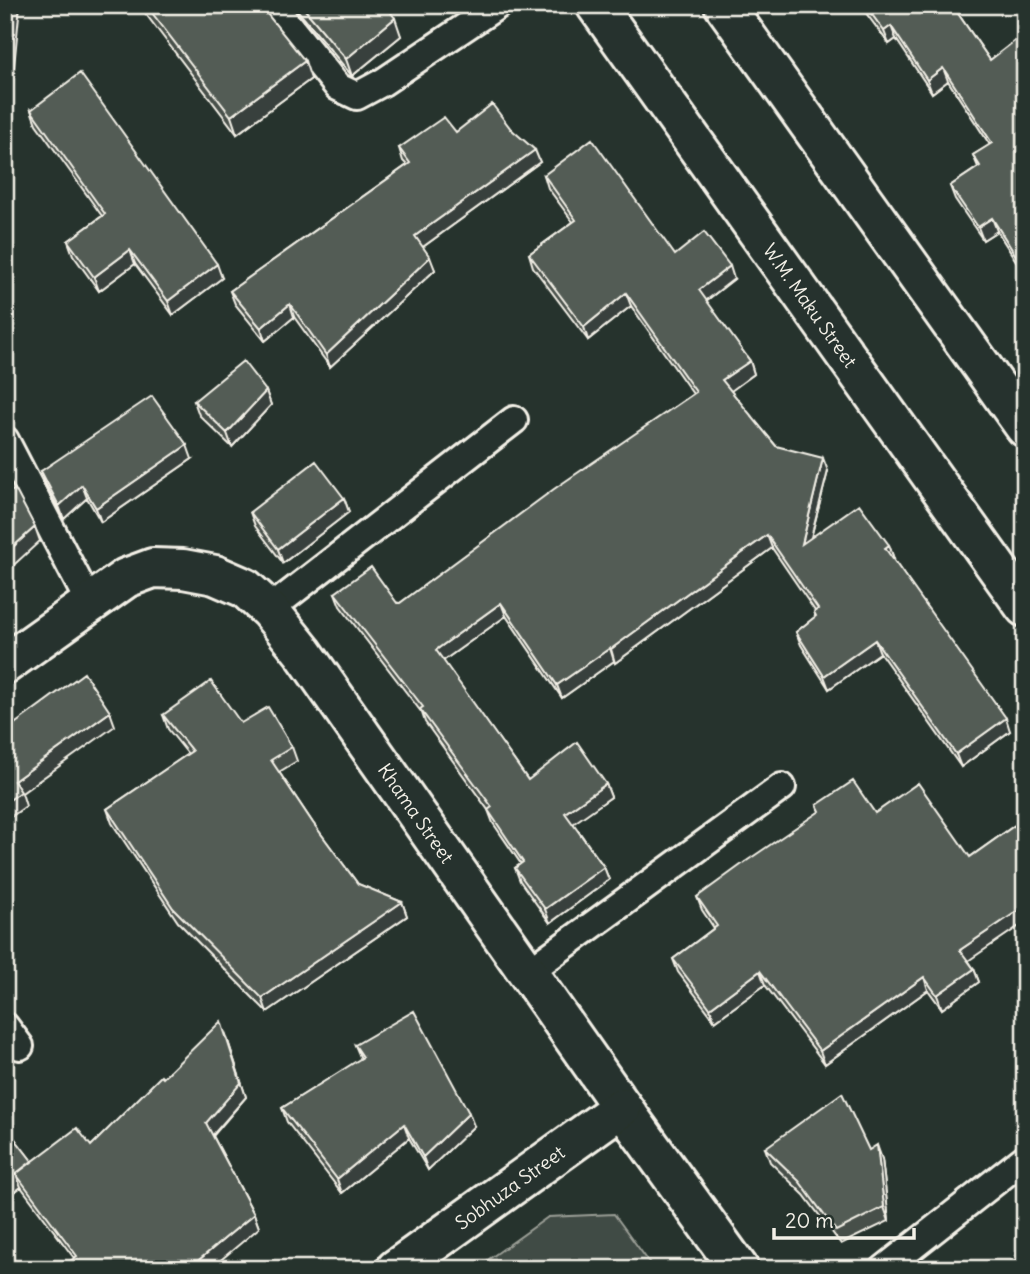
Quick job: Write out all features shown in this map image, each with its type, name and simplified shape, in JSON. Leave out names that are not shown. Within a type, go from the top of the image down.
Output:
[{"type":"street","name":"W.M. Maku Street","points":[[596,5],[1025,607]]},
{"type":"street","points":[[724,5],[1025,427]]},
{"type":"street","name":"Khama Street","points":[[5,664],[127,578],[153,568],[183,569],[215,575],[245,588],[269,610],[303,652],[739,1269]]},
{"type":"street","name":"Sobhuza Street","points":[[396,1269],[622,1107]]},
{"type":"lane","points":[[272,5],[338,87],[357,96],[383,82],[498,5]]},
{"type":"lane","points":[[269,610],[514,420]]},
{"type":"lane","points":[[5,440],[90,604]]},
{"type":"lane","points":[[528,972],[782,787]]},
{"type":"lane","points":[[884,1269],[1025,1158]]},
{"type":"shaded area","points":[[614,1214],[654,1269],[475,1269],[548,1217]]},
{"type":"building","points":[[5,5],[14,5],[5,94]]},
{"type":"building","points":[[146,5],[260,5],[305,61],[231,116]]},
{"type":"building","points":[[301,5],[385,5],[395,18],[346,59]]},
{"type":"building","points":[[865,5],[952,5],[990,60],[1021,36],[1025,42],[1025,270],[992,218],[978,227],[950,186],[980,166],[973,155],[992,143],[943,68],[927,80],[891,26],[884,31]]},
{"type":"building","points":[[80,73],[217,264],[168,301],[130,250],[94,277],[68,241],[105,214],[31,110]]},
{"type":"building","points":[[492,104],[511,129],[535,150],[415,236],[430,257],[326,355],[290,304],[261,328],[230,291],[410,163],[399,148],[444,117],[456,132]]},
{"type":"building","points":[[592,139],[675,255],[704,232],[730,266],[699,290],[750,361],[722,380],[776,446],[823,458],[802,544],[859,504],[889,545],[885,548],[1006,718],[956,754],[875,640],[824,676],[796,632],[816,616],[814,612],[818,609],[767,535],[557,685],[501,603],[436,650],[528,780],[577,742],[606,784],[565,813],[604,867],[545,909],[515,868],[523,862],[488,810],[492,807],[420,709],[423,707],[335,593],[371,567],[397,603],[400,603],[554,489],[696,392],[626,293],[584,327],[529,254],[576,220],[544,175]]},
{"type":"building","points":[[243,361],[266,391],[227,433],[194,401]]},
{"type":"building","points":[[152,396],[187,445],[96,508],[82,485],[59,506],[41,471]]},
{"type":"building","points":[[316,461],[344,498],[278,549],[250,512]]},
{"type":"building","points":[[5,489],[9,493],[15,489],[35,527],[5,554]]},
{"type":"building","points":[[84,673],[110,712],[14,781],[21,792],[5,803],[5,731]]},
{"type":"building","points":[[211,681],[241,723],[268,707],[292,747],[271,760],[313,823],[358,884],[402,902],[262,998],[173,908],[107,809],[192,751],[163,715]]},
{"type":"building","points":[[853,781],[875,813],[918,783],[970,857],[1025,818],[1025,906],[960,950],[974,969],[937,995],[924,977],[820,1051],[760,971],[710,1008],[673,959],[717,926],[697,897],[820,811],[817,805]]},
{"type":"building","points":[[414,1011],[469,1113],[423,1157],[404,1124],[337,1179],[282,1108],[363,1057],[355,1045]]},
{"type":"building","points":[[221,1021],[241,1083],[206,1123],[254,1214],[188,1269],[60,1269],[77,1256],[16,1174],[77,1128],[91,1146]]},
{"type":"building","points":[[842,1093],[869,1150],[877,1145],[884,1207],[836,1231],[799,1181],[765,1148]]},
{"type":"building","points":[[5,1126],[32,1161],[5,1182]]},
{"type":"building","points":[[1024,1255],[1025,1269],[1006,1269]]}]
